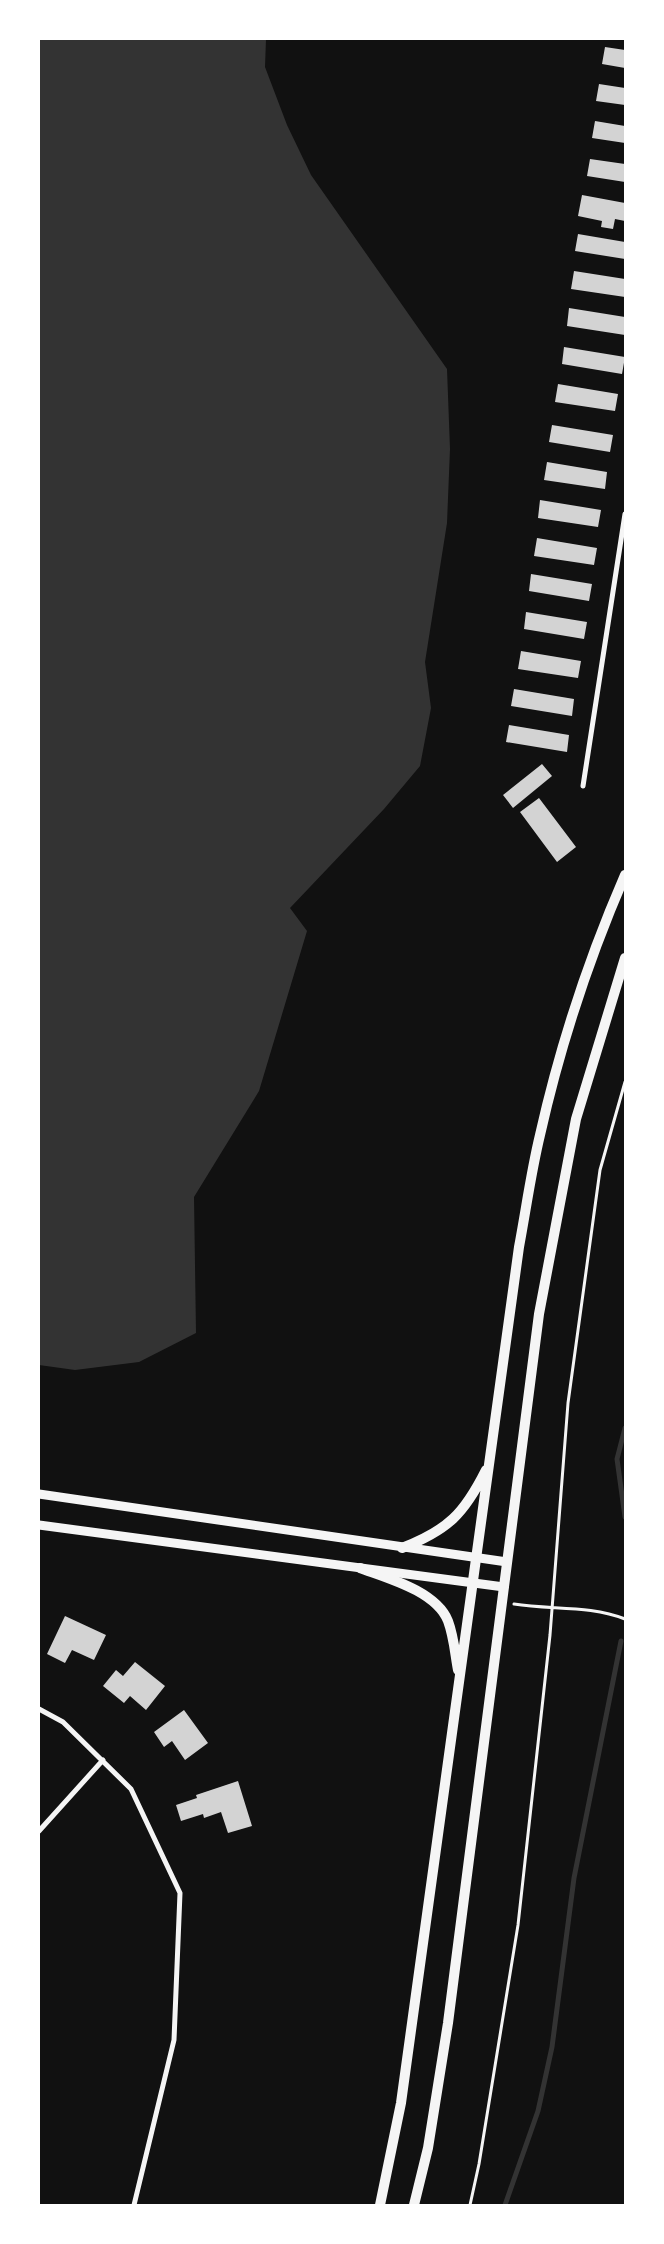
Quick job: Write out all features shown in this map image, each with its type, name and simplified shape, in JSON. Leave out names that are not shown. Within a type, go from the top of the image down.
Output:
[{"type":"main road","points":[[380,2205],[401,2103],[519,1247],[540,1135],[570,1025],[607,916],[625,875]]},
{"type":"main road","points":[[414,2205],[428,2148],[448,2024],[539,1314],[576,1119],[625,958]]},
{"type":"main road","points":[[402,1548],[426,1538],[450,1522],[472,1499],[489,1462]]},
{"type":"main road","points":[[360,1568],[403,1584],[434,1601],[447,1618],[454,1639],[460,1680]]},
{"type":"street","points":[[583,786],[622,561],[625,514]]},
{"type":"street","points":[[39,1494],[507,1562]]},
{"type":"street","points":[[39,1525],[504,1587]]},
{"type":"street","points":[[39,1709],[63,1722],[131,1790],[180,1893],[174,2040],[134,2205]]},
{"type":"street","points":[[39,1831],[103,1760]]},
{"type":"path","points":[[470,2205],[479,2164],[518,1925],[552,1608],[568,1403],[599,1180],[625,1082]]},
{"type":"path","points":[[501,1602],[552,1608],[590,1609],[625,1619]]},
{"type":"shaded area","points":[[39,39],[266,39],[265,67],[287,125],[311,175],[447,369],[450,449],[447,523],[425,662],[431,708],[420,766],[384,809],[290,908],[307,931],[259,1091],[194,1197],[196,1333],[139,1362],[75,1370],[39,1365]]},
{"type":"building","points":[[605,47],[625,50],[625,68],[602,64]]},
{"type":"building","points":[[599,84],[625,88],[625,105],[596,101]]},
{"type":"building","points":[[595,121],[625,126],[625,143],[592,138]]},
{"type":"building","points":[[590,159],[625,164],[625,182],[587,176]]},
{"type":"building","points":[[582,195],[625,203],[625,221],[615,219],[613,229],[601,227],[602,221],[578,216]]},
{"type":"building","points":[[578,234],[625,242],[625,259],[575,251]]},
{"type":"building","points":[[574,271],[625,279],[625,297],[571,289]]},
{"type":"building","points":[[569,308],[625,317],[625,335],[567,326]]},
{"type":"building","points":[[564,347],[625,357],[622,374],[562,364]]},
{"type":"building","points":[[558,384],[618,394],[615,411],[555,402]]},
{"type":"building","points":[[552,425],[613,435],[610,452],[549,442]]},
{"type":"building","points":[[547,462],[607,472],[605,489],[544,480]]},
{"type":"building","points":[[540,500],[601,510],[598,527],[538,518]]},
{"type":"building","points":[[537,538],[597,548],[594,565],[534,556]]},
{"type":"building","points":[[531,574],[592,584],[589,601],[529,591]]},
{"type":"building","points":[[526,612],[587,622],[584,639],[524,629]]},
{"type":"building","points":[[521,651],[581,661],[578,678],[518,669]]},
{"type":"building","points":[[514,689],[574,699],[572,716],[511,706]]},
{"type":"building","points":[[509,725],[569,735],[567,752],[506,742]]},
{"type":"building","points":[[542,764],[552,776],[513,808],[503,795]]},
{"type":"building","points":[[539,798],[576,847],[557,862],[520,812]]},
{"type":"building","points":[[65,1616],[106,1635],[94,1660],[72,1650],[65,1663],[47,1654]]},
{"type":"building","points":[[135,1662],[165,1686],[146,1710],[130,1696],[124,1703],[103,1686],[116,1670],[123,1676]]},
{"type":"building","points":[[184,1710],[208,1743],[185,1760],[172,1741],[164,1747],[154,1732]]},
{"type":"building","points":[[238,1781],[252,1826],[228,1833],[221,1812],[204,1818],[203,1814],[181,1821],[176,1805],[197,1798],[196,1795]]},
{"type":"waterway","points":[[625,1428],[617,1459],[625,1517]]},
{"type":"waterway","points":[[505,2205],[538,2111],[552,2047],[574,1878],[621,1641]]}]
